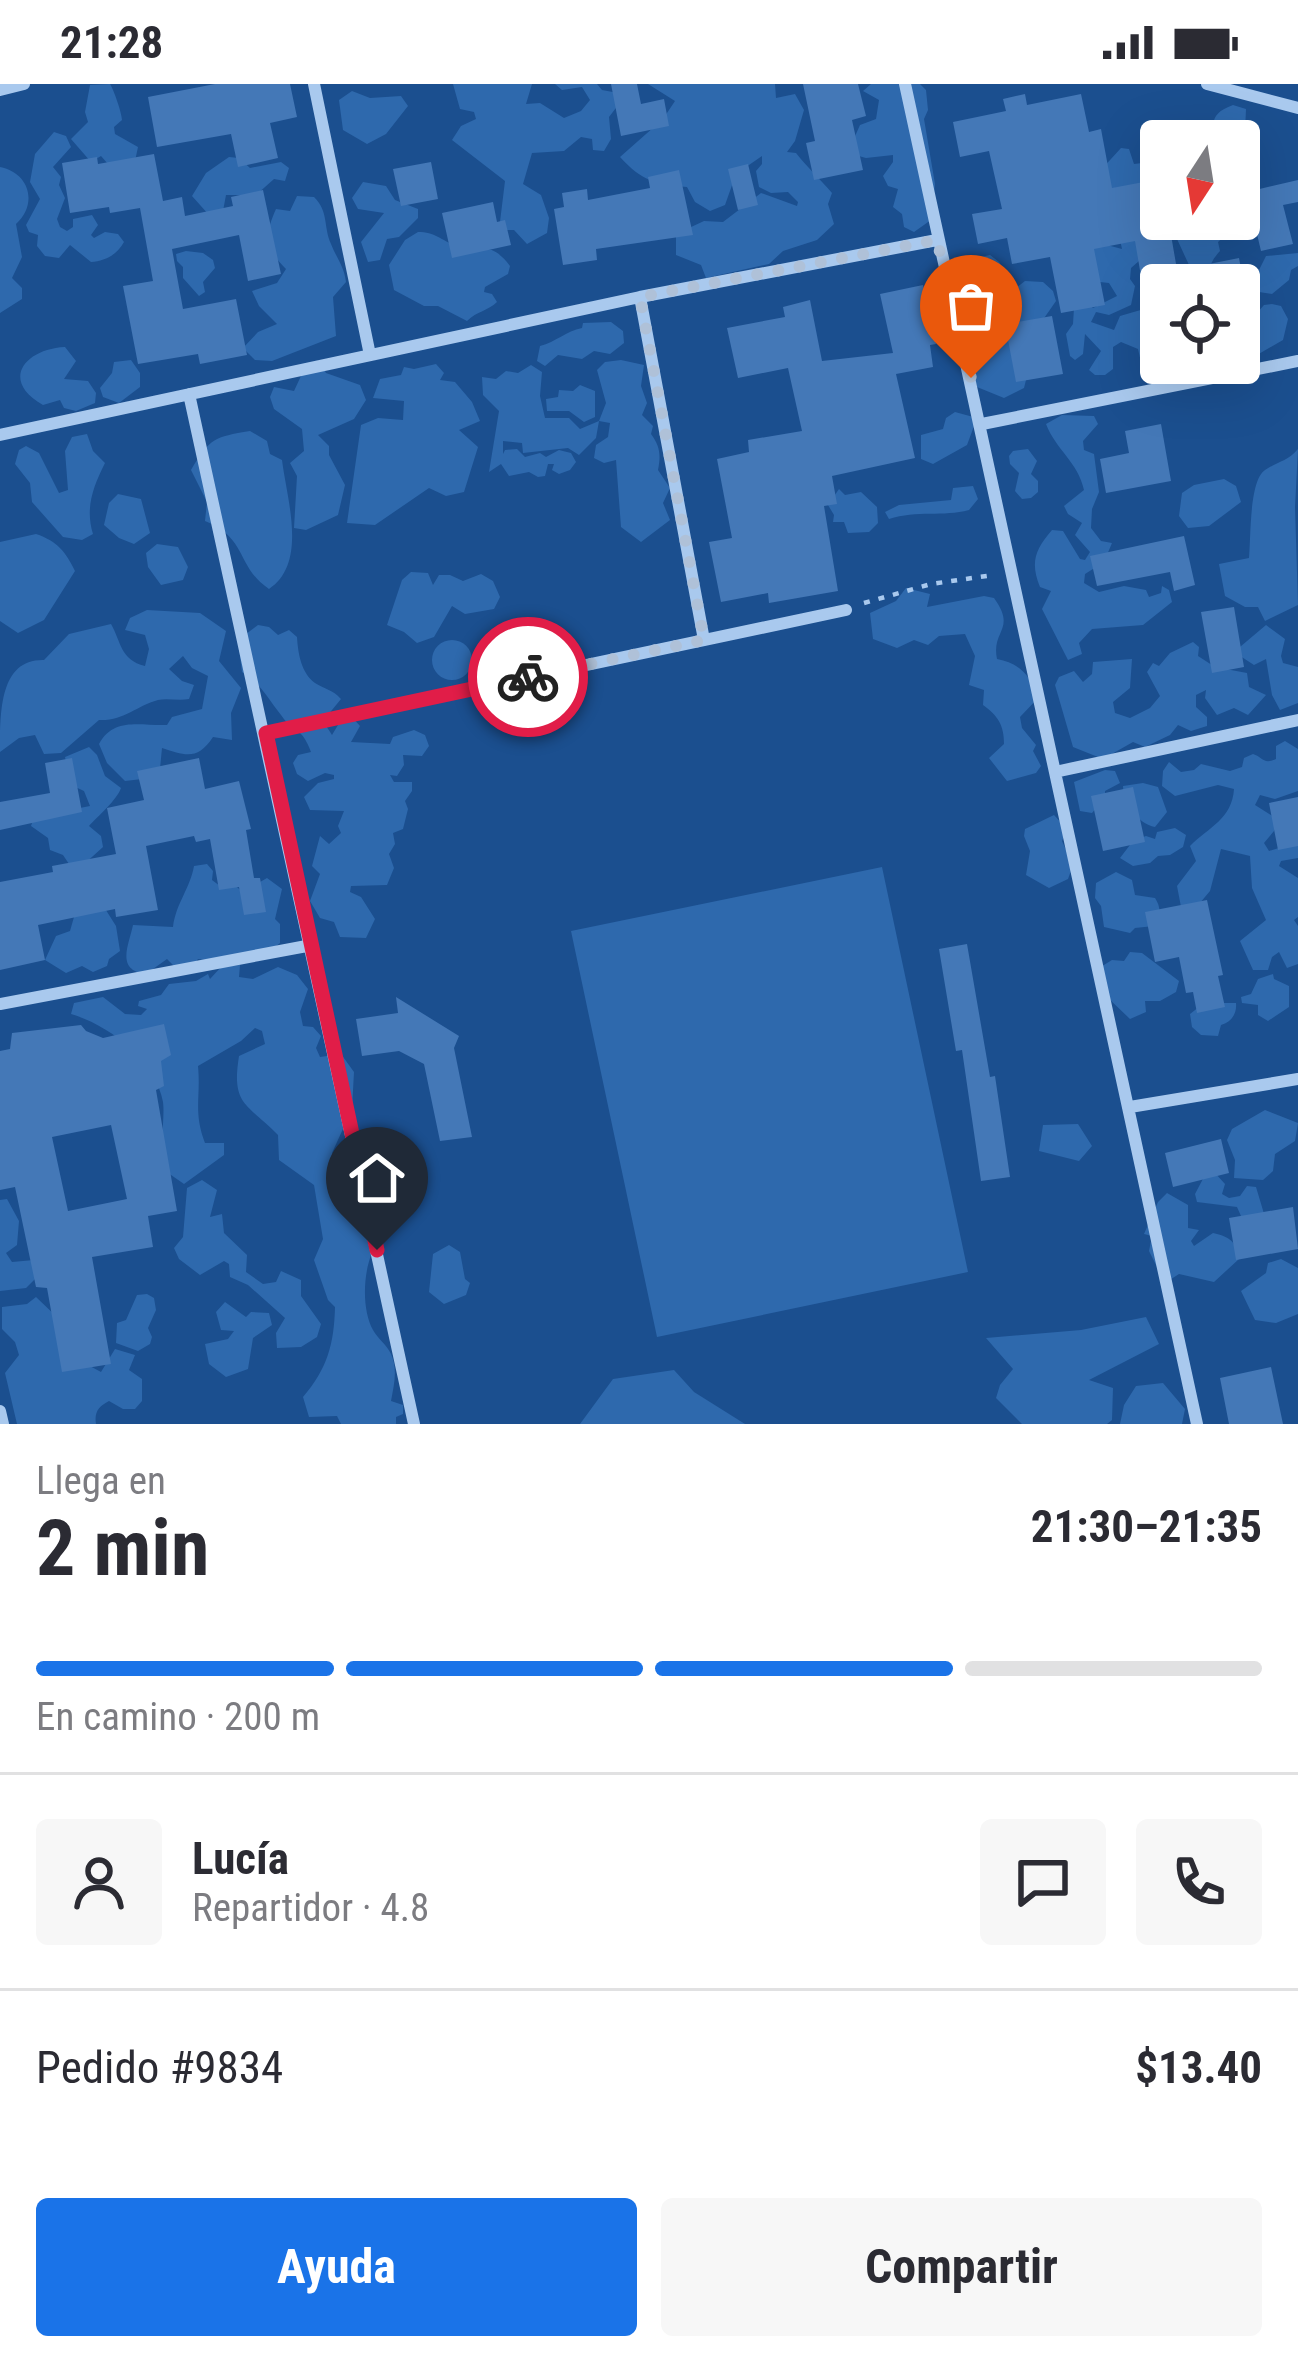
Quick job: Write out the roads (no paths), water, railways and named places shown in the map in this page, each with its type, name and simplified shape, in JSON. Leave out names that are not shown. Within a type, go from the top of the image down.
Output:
[{"type":"street","points":[[0,90],[24,84]]},
{"type":"street","points":[[314,84],[370,355]]},
{"type":"street","points":[[905,84],[1197,1424]]},
{"type":"street","points":[[1207,84],[1298,108]]},
{"type":"street","points":[[0,435],[640,297],[937,240]]},
{"type":"street","points":[[640,297],[704,640]]},
{"type":"street","points":[[982,424],[1298,361]]},
{"type":"street","points":[[189,394],[414,1424]]},
{"type":"street","points":[[266,733],[846,610]]},
{"type":"street","points":[[1055,772],[1298,720]]},
{"type":"street","points":[[0,1004],[312,944]]},
{"type":"street","points":[[1130,1107],[1298,1079]]},
{"type":"street","points":[[0,1411],[2,1424]]}]
